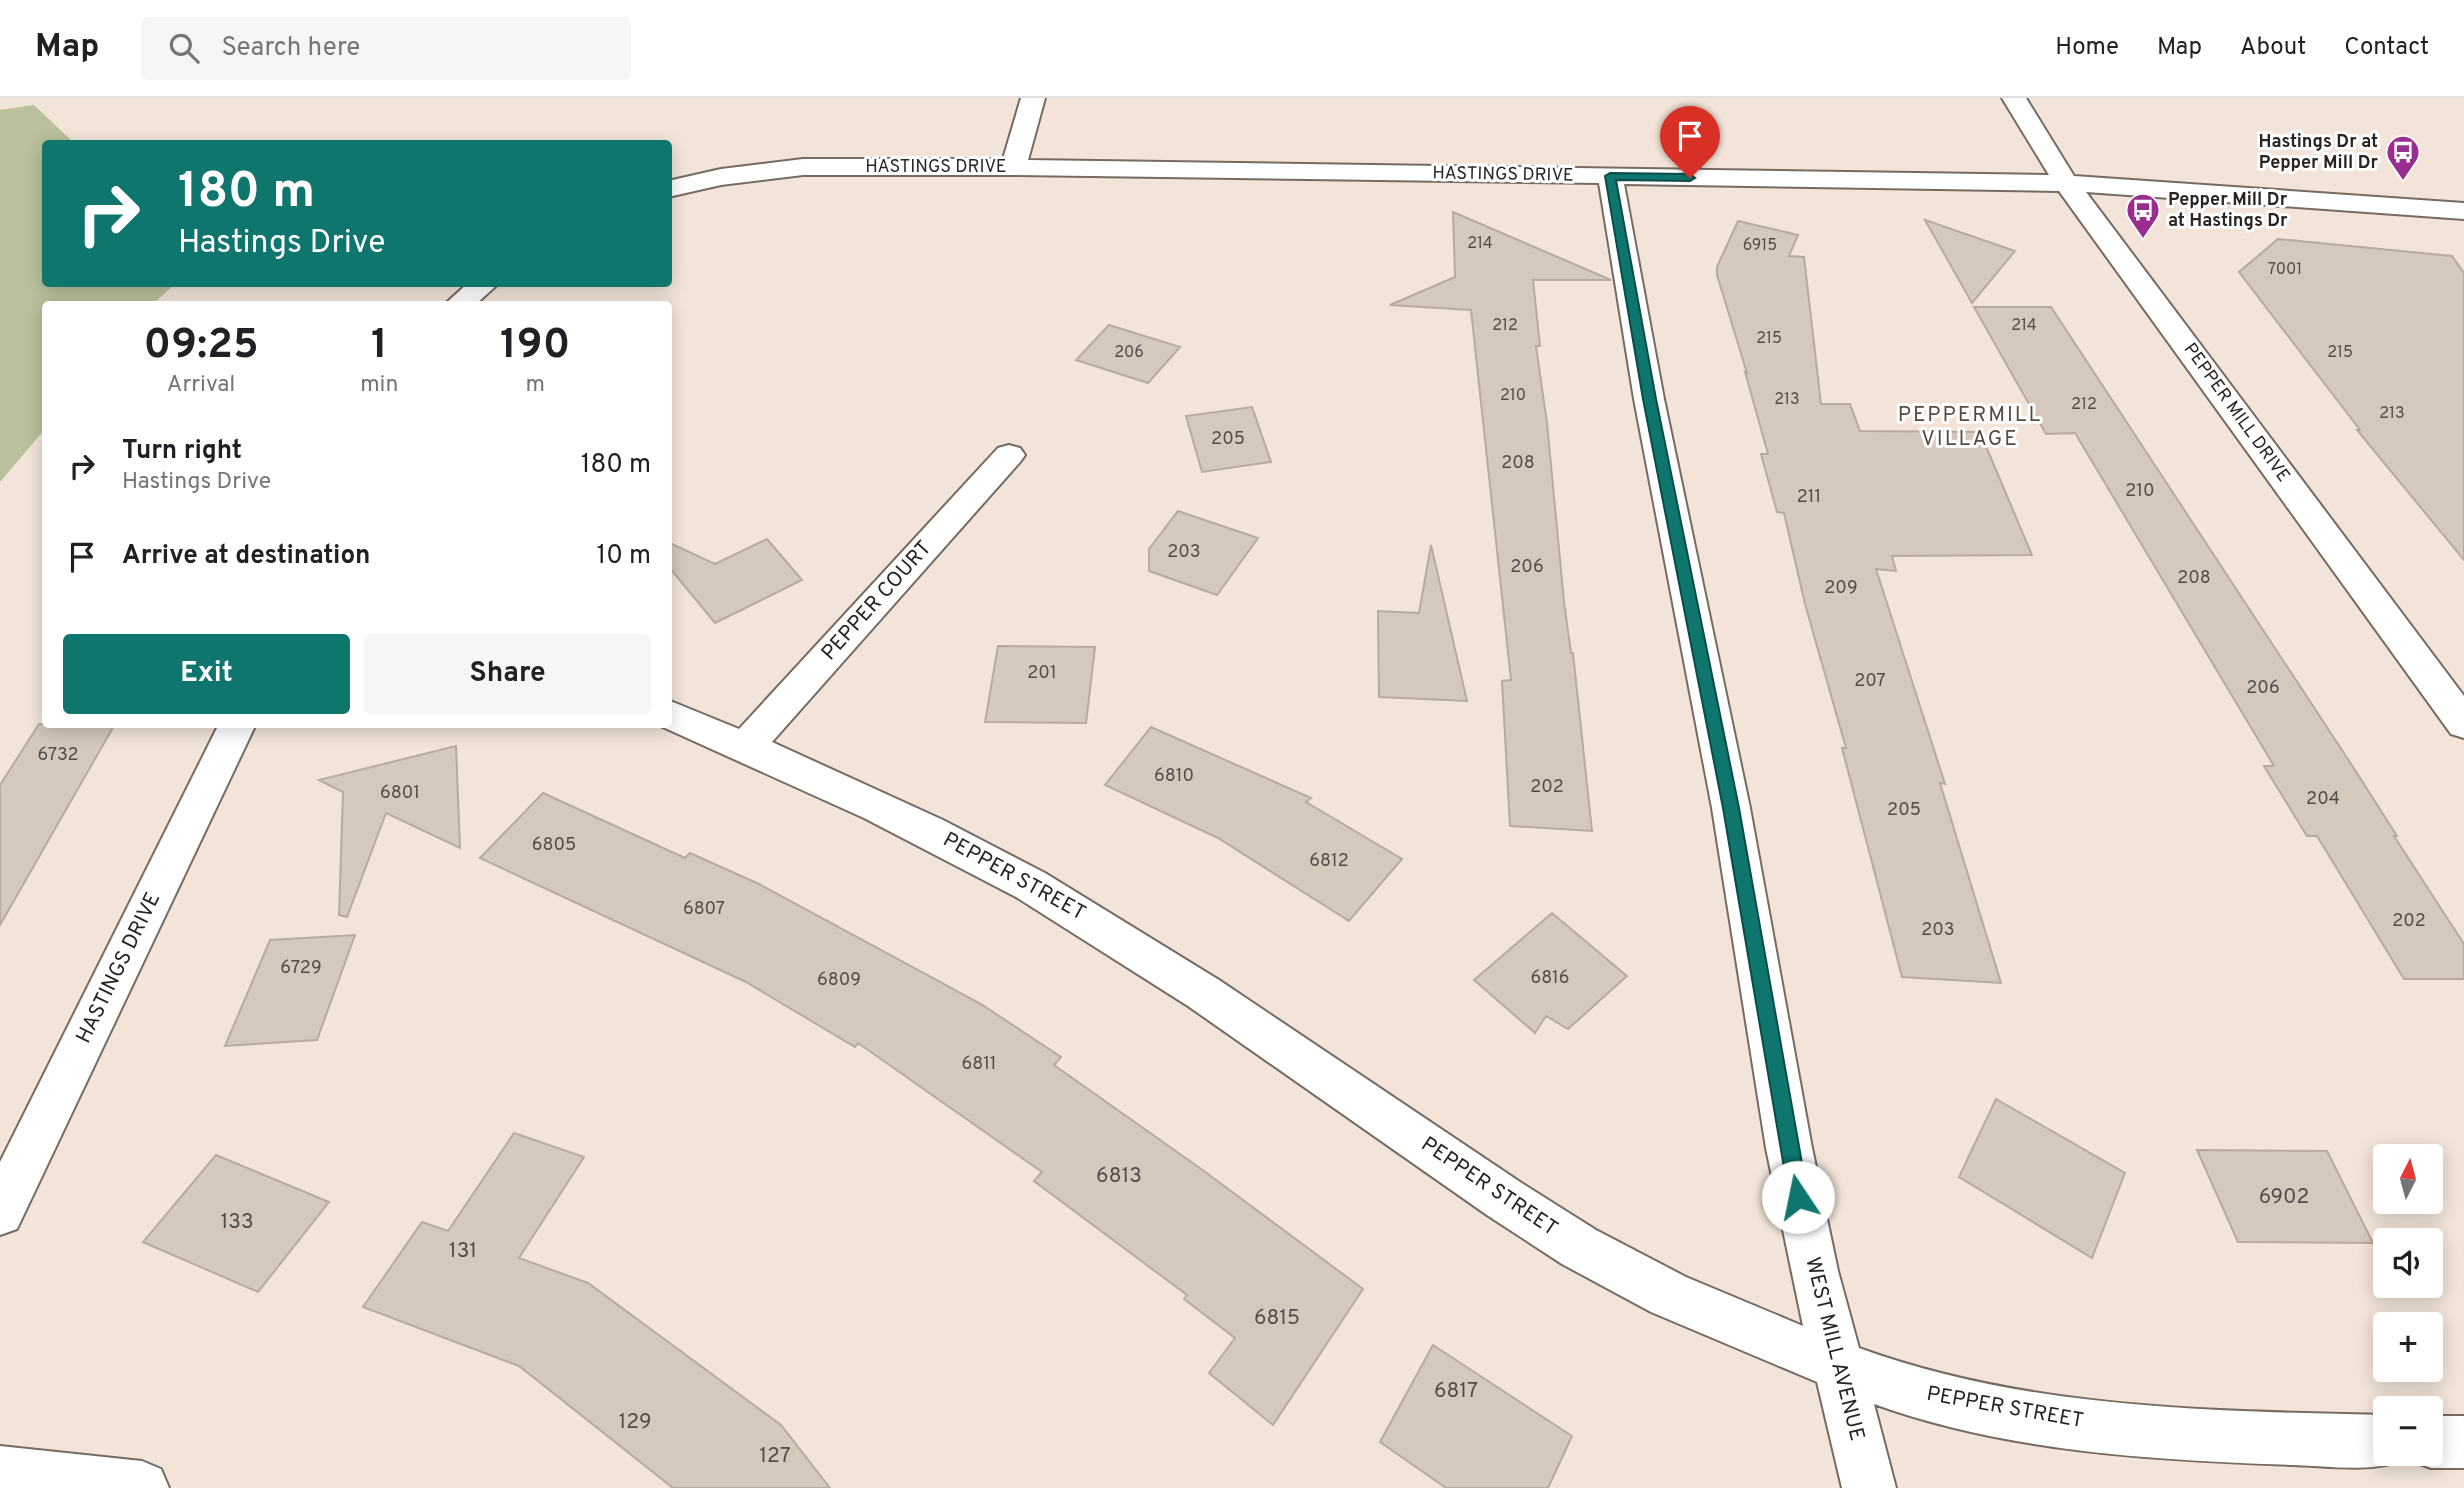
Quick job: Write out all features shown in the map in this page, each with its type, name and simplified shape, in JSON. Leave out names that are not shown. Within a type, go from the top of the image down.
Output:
[{"type":"street","points":[[1013,167],[1032,98]]},
{"type":"street","name":"PEPPER MILL DRIVE","points":[[2014,98],[2066,183],[2464,724]]},
{"type":"street","name":"HASTINGS DRIVE","points":[[672,188],[721,177],[803,167],[1013,167],[2066,183],[2464,211]]},
{"type":"street","name":"WEST MILL AVENUE","points":[[1610,176],[1650,399],[1731,808],[1788,1148],[1814,1270],[1869,1488]]},
{"type":"street","points":[[463,301],[480,287]]},
{"type":"street","name":"PEPPER COURT","points":[[745,747],[1009,455]]},
{"type":"street","name":"PEPPER STREET","points":[[672,716],[857,795],[962,846],[1080,914],[1283,1046],[1513,1206],[1604,1262],[1686,1304],[1838,1366],[1909,1390],[1981,1409],[2084,1424],[2280,1438],[2373,1441]]},
{"type":"street","name":"HASTINGS DRIVE","points":[[0,1212],[236,728]]},
{"type":"street","points":[[2443,1442],[2464,1442]]},
{"type":"street","points":[[0,1474],[142,1488]]},
{"type":"green space","points":[[34,105],[71,140],[42,140],[42,287],[172,287],[156,301],[42,301],[42,433],[0,482],[0,110]]},
{"type":"building","points":[[1453,212],[1611,280],[1533,280],[1540,346],[1536,346],[1592,831],[1510,826],[1502,681],[1511,680],[1471,310],[1390,305],[1455,277]]},
{"type":"building","points":[[1925,220],[2015,251],[1972,303]]},
{"type":"building","points":[[1738,221],[1798,235],[1789,256],[1804,257],[1821,404],[1850,404],[1860,431],[1980,432],[2032,555],[1892,556],[1896,571],[1876,569],[1945,784],[1940,783],[2001,983],[1902,977],[1842,748],[1846,748],[1805,604],[1784,513],[1777,512],[1761,454],[1768,454],[1717,275],[1717,267]]},
{"type":"building","points":[[2278,239],[2452,256],[2464,273],[2464,560],[2357,430],[2360,430],[2239,272]]},
{"type":"building","points":[[1974,307],[2051,307],[2355,770],[2464,944],[2464,979],[2404,979],[2317,836],[2307,836],[2264,766],[2274,766],[2075,433],[2046,434]]},
{"type":"building","points":[[1109,325],[1180,347],[1148,383],[1076,360]]},
{"type":"building","points":[[1252,407],[1271,462],[1202,472],[1186,416]]},
{"type":"building","points":[[1178,511],[1258,538],[1217,595],[1149,571],[1149,549]]},
{"type":"building","points":[[767,539],[802,580],[715,623],[672,571],[672,544],[715,564]]},
{"type":"building","points":[[1431,545],[1467,701],[1379,697],[1378,611],[1419,613]]},
{"type":"building","points":[[998,646],[1095,647],[1086,723],[985,722]]},
{"type":"building","points":[[39,724],[42,724],[42,728],[113,728],[0,925],[0,785]]},
{"type":"building","points":[[1151,727],[1311,798],[1306,802],[1402,859],[1349,921],[1218,838],[1105,785]]},
{"type":"building","points":[[456,746],[460,848],[386,813],[347,917],[339,915],[343,792],[319,780]]},
{"type":"building","points":[[543,793],[685,858],[690,853],[759,884],[981,1004],[1061,1057],[1054,1065],[1204,1171],[1363,1289],[1273,1425],[1209,1373],[1235,1338],[1184,1299],[1187,1295],[1034,1181],[1042,1172],[858,1043],[855,1047],[746,982],[480,858]]},
{"type":"building","points":[[1552,913],[1627,976],[1568,1029],[1546,1016],[1535,1033],[1474,980]]},
{"type":"building","points":[[355,935],[317,1040],[225,1046],[270,940]]},
{"type":"building","points":[[1996,1099],[2125,1173],[2092,1258],[1959,1177]]},
{"type":"building","points":[[514,1133],[584,1157],[519,1258],[588,1283],[781,1425],[830,1488],[673,1488],[519,1366],[363,1307],[422,1222],[448,1231]]},
{"type":"building","points":[[2197,1150],[2327,1151],[2373,1243],[2238,1242]]},
{"type":"building","points":[[216,1155],[329,1202],[258,1292],[143,1242]]},
{"type":"building","points":[[1433,1345],[1572,1436],[1548,1488],[1446,1488],[1380,1442]]},
{"type":"place","name":"Hastings Dr at Pepper Mill Dr","points":[[2403,182]]},
{"type":"place","name":"Pepper Mill Dr at Hastings Dr","points":[[2143,240]]},
{"type":"district","name":"PEPPERMILL VILLAGE","points":[[1970,427]]},
{"type":"route","points":[[1690,178],[1610,176],[1650,399],[1731,808],[1798,1197]]}]
